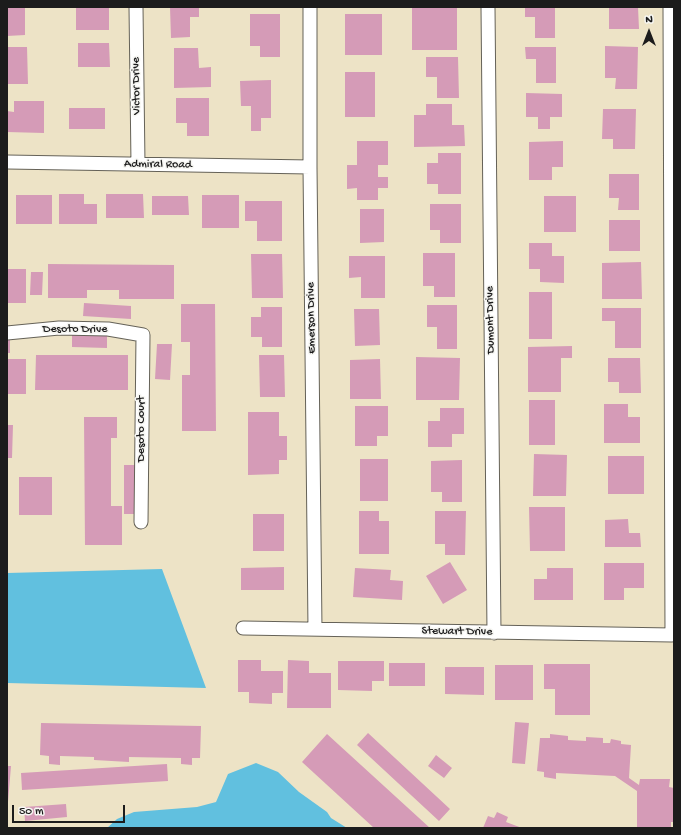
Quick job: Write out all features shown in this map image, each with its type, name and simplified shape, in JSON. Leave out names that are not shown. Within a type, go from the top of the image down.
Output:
[{"type":"street","name":"Victor Drive","points":[[136,7],[138,164]]},
{"type":"street","name":"Emerson Drive","points":[[310,7],[310,167],[315,629]]},
{"type":"street","name":"Dumont Drive","points":[[488,7],[494,633]]},
{"type":"street","name":"Stewart Drive","points":[[243,628],[672,635],[670,7]]},
{"type":"street","name":"Admiral Road","points":[[7,162],[310,167]]},
{"type":"street","name":"Desoto Drive","points":[[7,333],[59,328],[108,329],[143,335]]},
{"type":"street","name":"Desoto Court","points":[[141,522],[143,335]]},
{"type":"water","points":[[162,569],[206,688],[7,683],[7,573]]},
{"type":"water","points":[[256,763],[278,772],[299,792],[327,812],[331,818],[347,828],[107,828],[117,819],[134,812],[197,807],[216,802],[228,774]]},
{"type":"building","points":[[7,7],[25,7],[25,35],[7,36]]},
{"type":"building","points":[[76,7],[109,7],[109,30],[76,30]]},
{"type":"building","points":[[170,7],[199,7],[199,17],[190,17],[190,37],[171,38]]},
{"type":"building","points":[[525,7],[555,7],[555,38],[535,38],[535,17],[525,17]]},
{"type":"building","points":[[609,7],[638,7],[639,29],[609,29]]},
{"type":"building","points":[[412,8],[457,8],[457,50],[412,50]]},
{"type":"building","points":[[250,14],[280,14],[280,57],[260,57],[260,46],[250,46]]},
{"type":"building","points":[[345,14],[382,14],[382,55],[345,55]]},
{"type":"building","points":[[78,43],[109,43],[110,67],[78,67]]},
{"type":"building","points":[[605,46],[638,47],[637,89],[615,89],[616,78],[605,78]]},
{"type":"building","points":[[7,47],[27,47],[28,84],[7,84]]},
{"type":"building","points":[[525,47],[556,47],[556,83],[536,83],[536,59],[526,59]]},
{"type":"building","points":[[174,48],[198,48],[199,68],[211,67],[211,87],[174,88]]},
{"type":"building","points":[[426,57],[458,57],[459,98],[437,98],[437,77],[426,77]]},
{"type":"building","points":[[345,72],[375,72],[375,117],[345,117]]},
{"type":"building","points":[[271,80],[271,118],[261,118],[261,131],[251,131],[251,106],[241,106],[240,81]]},
{"type":"building","points":[[526,93],[562,94],[562,117],[550,117],[550,129],[538,129],[538,117],[526,117]]},
{"type":"building","points":[[176,98],[209,98],[209,136],[187,136],[187,123],[176,123]]},
{"type":"building","points":[[14,101],[44,101],[44,133],[7,132],[7,111],[14,112]]},
{"type":"building","points":[[426,104],[452,104],[452,125],[464,125],[465,146],[414,147],[414,115],[426,115]]},
{"type":"building","points":[[69,108],[105,108],[105,129],[69,129]]},
{"type":"building","points":[[603,109],[636,109],[635,149],[613,149],[613,139],[602,139]]},
{"type":"building","points":[[357,141],[388,141],[388,165],[378,165],[378,177],[388,177],[388,188],[378,188],[378,200],[357,200],[357,188],[347,189],[347,165],[357,165]]},
{"type":"building","points":[[563,141],[563,167],[552,167],[552,180],[529,180],[529,142]]},
{"type":"building","points":[[438,153],[461,153],[461,194],[438,194],[438,184],[427,184],[427,163],[438,163]]},
{"type":"building","points":[[609,174],[639,174],[639,210],[618,210],[619,198],[609,198]]},
{"type":"building","points":[[59,194],[84,194],[84,204],[97,204],[97,224],[59,224]]},
{"type":"building","points":[[106,194],[143,194],[144,218],[106,218]]},
{"type":"building","points":[[16,195],[52,195],[52,224],[16,224]]},
{"type":"building","points":[[202,195],[239,195],[239,228],[202,228]]},
{"type":"building","points":[[152,196],[188,196],[189,215],[152,215]]},
{"type":"building","points":[[544,196],[576,196],[576,232],[544,232]]},
{"type":"building","points":[[245,201],[282,201],[282,241],[257,241],[257,221],[245,221]]},
{"type":"building","points":[[430,204],[461,204],[461,243],[440,243],[440,230],[430,230]]},
{"type":"building","points":[[360,209],[384,209],[384,242],[360,243]]},
{"type":"building","points":[[609,220],[640,220],[640,251],[609,251]]},
{"type":"building","points":[[529,243],[552,243],[552,256],[564,256],[564,283],[540,282],[540,269],[529,269]]},
{"type":"building","points":[[423,253],[455,253],[455,297],[434,297],[434,286],[423,286]]},
{"type":"building","points":[[251,254],[282,254],[283,298],[252,298]]},
{"type":"building","points":[[349,256],[385,256],[385,298],[361,298],[361,277],[349,278]]},
{"type":"building","points":[[641,262],[642,299],[602,299],[602,263]]},
{"type":"building","points":[[48,264],[174,265],[174,299],[119,299],[119,290],[87,290],[87,298],[48,298]]},
{"type":"building","points":[[7,269],[26,269],[26,303],[7,303]]},
{"type":"building","points":[[31,272],[43,272],[42,295],[30,295]]},
{"type":"building","points":[[529,292],[552,292],[552,339],[529,339]]},
{"type":"building","points":[[84,303],[131,306],[131,319],[83,316]]},
{"type":"building","points":[[181,304],[215,304],[216,431],[182,431],[182,375],[190,375],[190,342],[181,342]]},
{"type":"building","points":[[427,305],[457,305],[457,349],[437,349],[437,327],[427,327]]},
{"type":"building","points":[[261,307],[282,307],[282,347],[262,347],[262,337],[251,337],[251,317],[261,317]]},
{"type":"building","points":[[602,308],[641,308],[641,348],[615,348],[615,321],[602,321]]},
{"type":"building","points":[[354,309],[379,309],[380,345],[355,346]]},
{"type":"building","points":[[72,333],[107,333],[107,348],[72,347]]},
{"type":"building","points":[[7,339],[10,339],[10,353],[7,353]]},
{"type":"building","points":[[157,344],[172,344],[170,380],[155,379]]},
{"type":"building","points":[[572,346],[572,358],[561,358],[561,392],[528,392],[528,347]]},
{"type":"building","points":[[36,355],[128,355],[128,390],[35,390]]},
{"type":"building","points":[[259,355],[284,355],[285,397],[260,397]]},
{"type":"building","points":[[416,357],[460,358],[459,400],[416,400]]},
{"type":"building","points":[[608,358],[640,358],[641,393],[619,393],[619,382],[608,382]]},
{"type":"building","points":[[7,359],[26,359],[26,394],[7,394]]},
{"type":"building","points":[[380,359],[381,399],[350,399],[350,360]]},
{"type":"building","points":[[529,400],[555,400],[555,445],[529,445]]},
{"type":"building","points":[[604,404],[628,404],[628,417],[640,417],[640,443],[604,443]]},
{"type":"building","points":[[355,406],[388,406],[388,436],[377,436],[377,446],[355,446]]},
{"type":"building","points":[[440,408],[464,408],[464,434],[452,434],[452,447],[428,447],[428,421],[440,421]]},
{"type":"building","points":[[248,412],[279,412],[279,436],[287,436],[287,460],[279,460],[279,474],[248,475]]},
{"type":"building","points":[[84,417],[117,417],[117,438],[111,438],[111,506],[122,506],[122,545],[85,545]]},
{"type":"building","points":[[7,425],[13,425],[12,458],[7,458]]},
{"type":"building","points":[[534,454],[567,455],[566,496],[533,496]]},
{"type":"building","points":[[608,456],[644,456],[644,494],[608,494]]},
{"type":"building","points":[[360,459],[388,459],[388,501],[360,501]]},
{"type":"building","points":[[462,460],[462,502],[442,502],[442,492],[431,492],[431,461]]},
{"type":"building","points":[[124,465],[138,465],[138,514],[124,514]]},
{"type":"building","points":[[19,477],[52,477],[52,515],[19,515]]},
{"type":"building","points":[[529,507],[565,507],[565,551],[530,551]]},
{"type":"building","points":[[359,511],[379,511],[379,521],[389,521],[389,554],[359,554]]},
{"type":"building","points":[[435,511],[466,511],[465,555],[445,555],[445,544],[435,544]]},
{"type":"building","points":[[253,514],[284,514],[284,551],[253,551]]},
{"type":"building","points":[[628,519],[629,533],[640,533],[641,547],[605,547],[605,520]]},
{"type":"building","points":[[450,562],[467,590],[443,604],[426,576]]},
{"type":"building","points":[[604,563],[644,563],[644,588],[624,588],[624,600],[604,600]]},
{"type":"building","points":[[284,567],[284,590],[241,590],[241,568]]},
{"type":"building","points":[[355,568],[391,570],[390,580],[403,581],[402,600],[353,597]]},
{"type":"building","points":[[547,568],[573,568],[573,600],[534,600],[534,579],[547,579]]},
{"type":"building","points":[[238,660],[261,660],[261,671],[283,671],[283,693],[272,693],[272,704],[249,703],[249,692],[238,692]]},
{"type":"building","points":[[288,660],[309,661],[309,673],[331,673],[331,708],[287,708]]},
{"type":"building","points":[[338,661],[384,661],[384,681],[372,681],[372,691],[338,690]]},
{"type":"building","points":[[389,663],[425,663],[425,686],[389,686]]},
{"type":"building","points":[[544,664],[590,664],[590,715],[555,715],[555,689],[544,689]]},
{"type":"building","points":[[495,665],[533,665],[533,700],[495,700]]},
{"type":"building","points":[[445,667],[484,667],[484,695],[445,694]]},
{"type":"building","points":[[515,722],[529,723],[525,764],[512,763]]},
{"type":"building","points":[[41,723],[201,726],[200,758],[192,758],[192,765],[181,764],[181,758],[129,757],[129,762],[94,760],[94,757],[60,756],[60,765],[49,764],[49,756],[40,755]]},
{"type":"building","points":[[368,733],[450,809],[439,821],[357,745]]},
{"type":"building","points":[[327,734],[430,828],[374,828],[302,762]]},
{"type":"building","points":[[550,734],[568,736],[568,740],[586,741],[586,737],[603,738],[603,743],[610,743],[611,739],[621,741],[621,744],[631,745],[629,778],[639,785],[640,779],[670,779],[669,787],[674,788],[674,822],[671,822],[671,828],[637,828],[637,791],[615,776],[556,773],[556,779],[544,777],[544,772],[537,771],[540,738],[550,738]]},
{"type":"building","points":[[436,755],[452,768],[444,778],[428,766]]},
{"type":"building","points":[[167,764],[168,781],[22,790],[21,773]]},
{"type":"building","points":[[7,766],[11,766],[8,802],[7,801]]},
{"type":"building","points":[[66,804],[67,817],[25,821],[24,807]]},
{"type":"building","points":[[497,812],[508,817],[506,822],[522,828],[483,828],[488,816],[494,818]]}]
